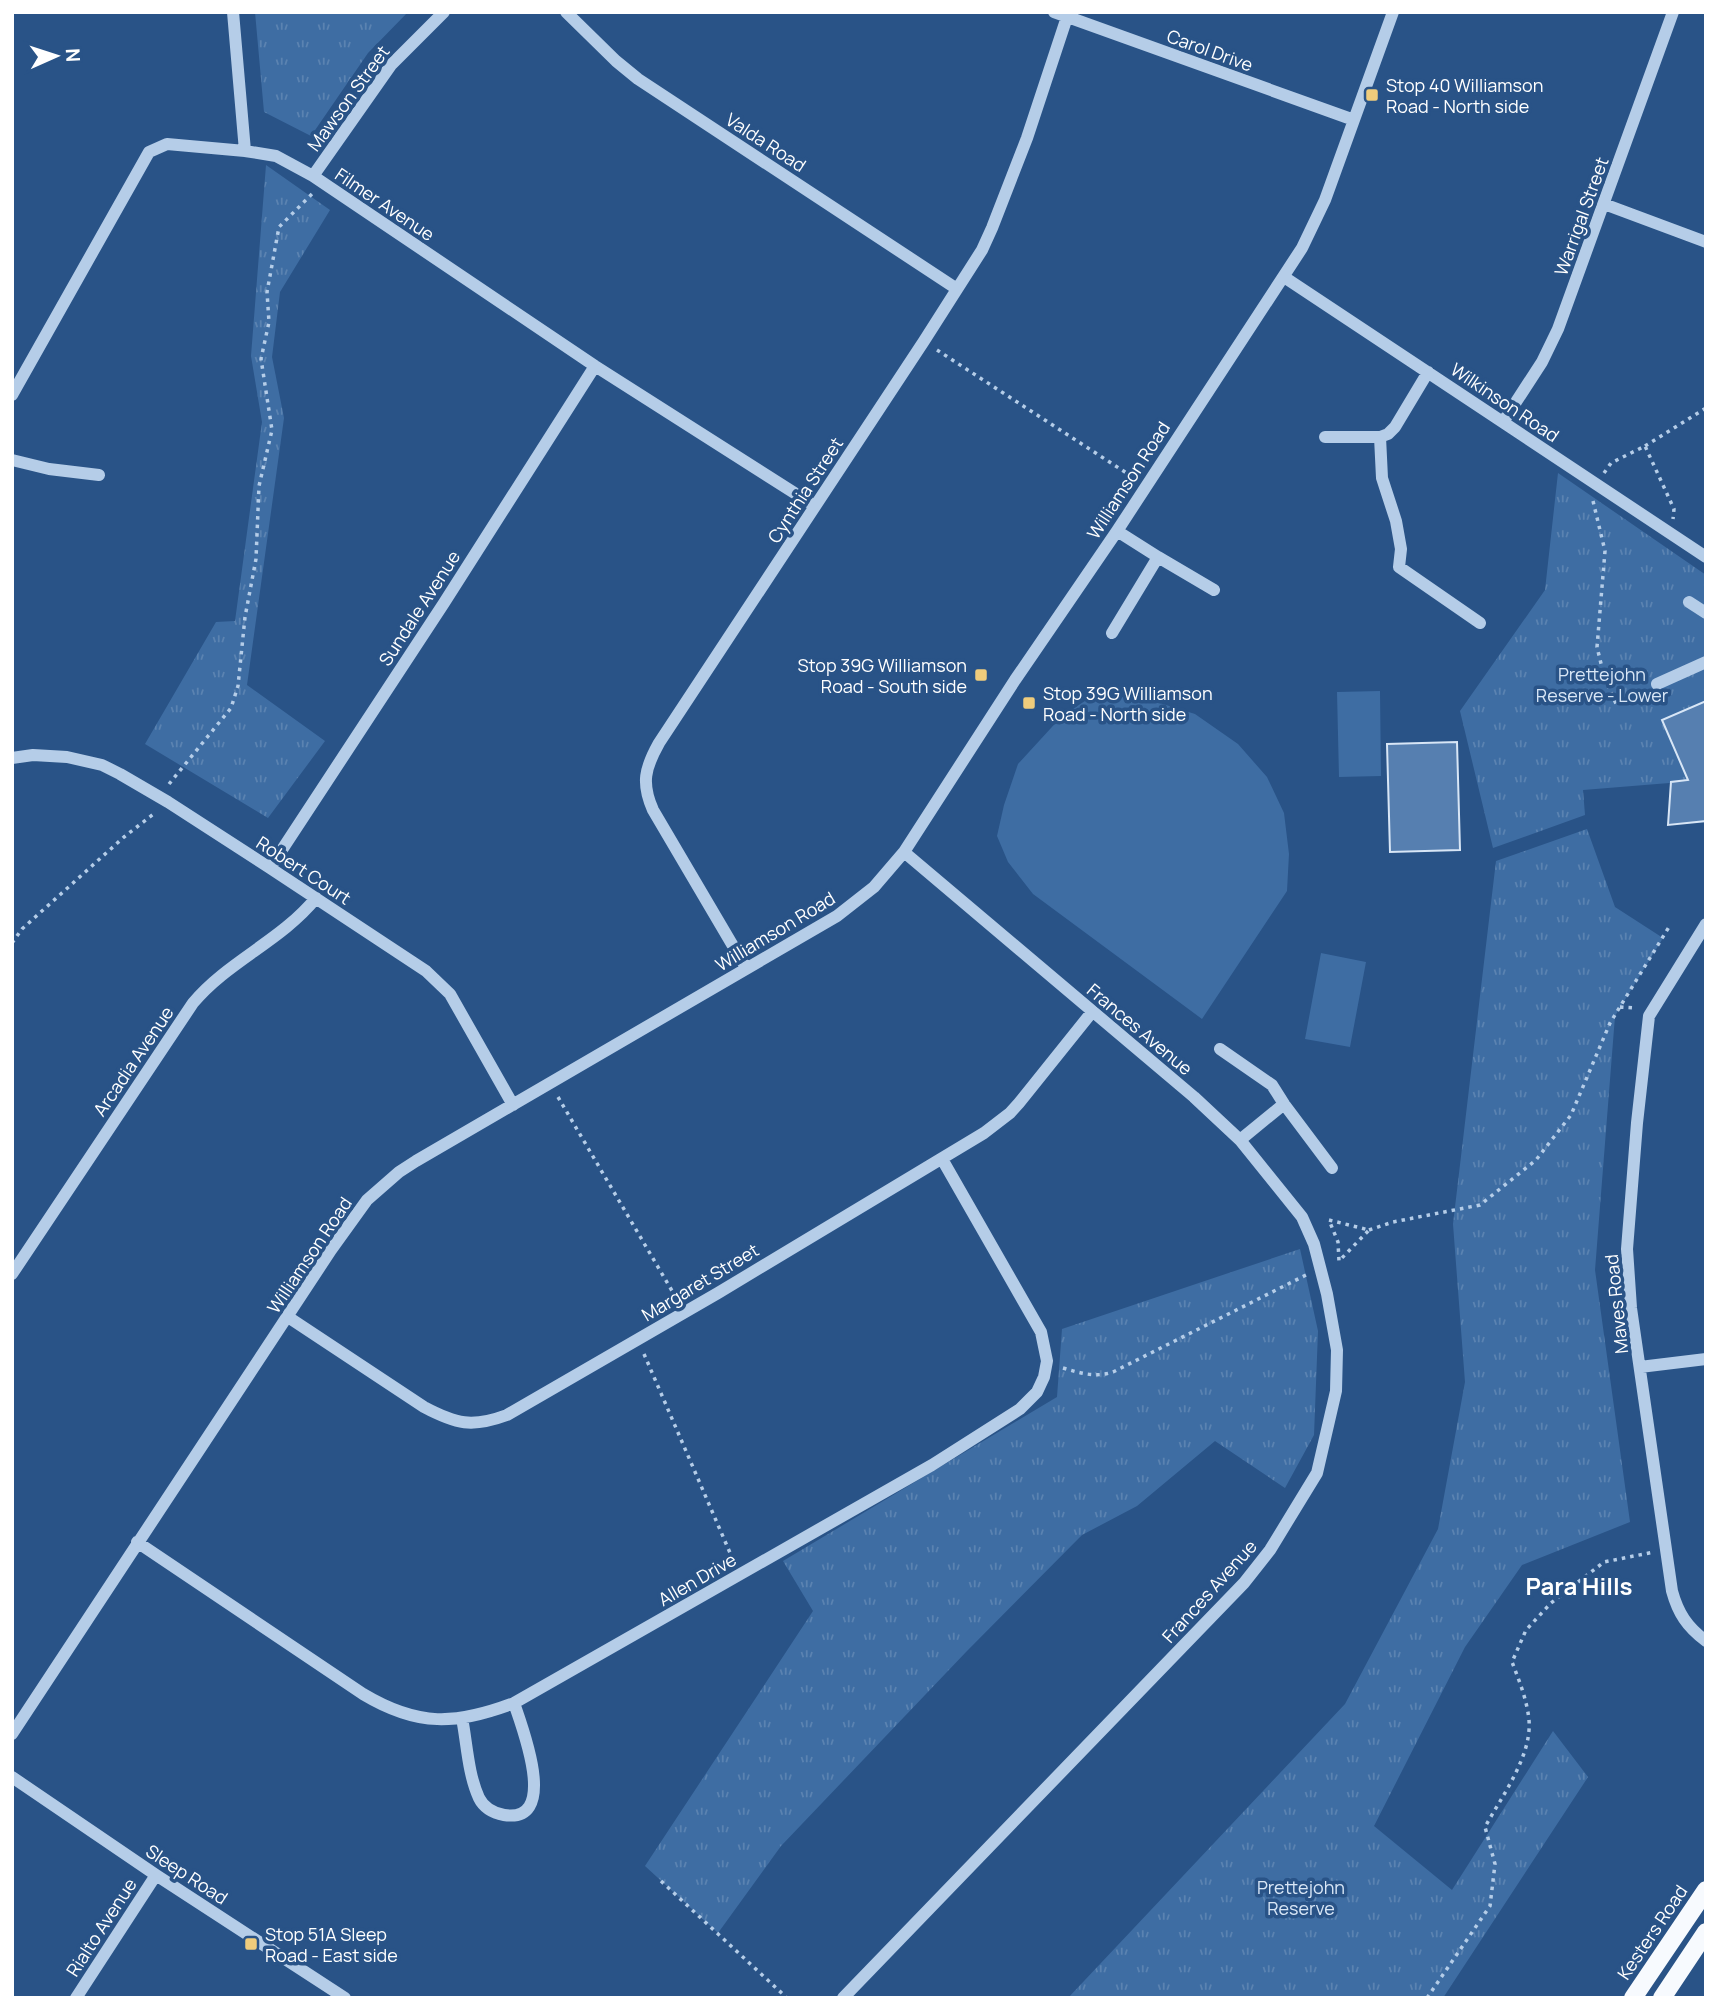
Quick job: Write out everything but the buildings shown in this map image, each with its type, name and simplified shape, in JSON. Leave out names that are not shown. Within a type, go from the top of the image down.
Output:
[{"type":"main road","name":"Kesters Road","points":[[1633,1998],[1706,1890]]},
{"type":"main road","points":[[1662,1998],[1706,1933]]},
{"type":"street","points":[[233,12],[245,151]]},
{"type":"street","name":"Mawson Street","points":[[317,179],[391,65],[444,12]]},
{"type":"street","name":"Valda Road","points":[[566,12],[608,54],[638,79],[957,289]]},
{"type":"street","name":"Carol Drive","points":[[1054,12],[1354,120]]},
{"type":"street","name":"Williamson Road","points":[[12,1734],[331,1250],[367,1200],[386,1182],[416,1161],[837,916],[859,901],[886,875],[904,852],[1302,248],[1325,200],[1393,12]]},
{"type":"street","name":"Warrigal Street","points":[[1503,422],[1551,345],[1673,12]]},
{"type":"street","name":"Cynthia Street","points":[[747,968],[653,810],[648,799],[645,777],[651,757],[972,267],[992,228],[1027,138],[1068,17]]},
{"type":"street","name":"Filmer Avenue","points":[[12,395],[149,152],[167,144],[245,151],[276,156],[317,179],[595,366],[815,506]]},
{"type":"street","points":[[1604,204],[1706,242]]},
{"type":"street","name":"Wilkinson Road","points":[[1284,276],[1706,557]]},
{"type":"street","name":"Sundale Avenue","points":[[270,868],[392,684],[595,366]]},
{"type":"street","points":[[1325,437],[1380,437],[1388,434],[1428,372]]},
{"type":"street","points":[[1380,437],[1382,478],[1396,521],[1401,549],[1395,567],[1480,623]]},
{"type":"street","points":[[12,460],[49,469],[99,475]]},
{"type":"street","points":[[1116,531],[1214,590]]},
{"type":"street","points":[[1112,633],[1158,557]]},
{"type":"street","points":[[1689,602],[1706,613]]},
{"type":"street","points":[[1657,684],[1706,662]]},
{"type":"street","name":"Robert Court","points":[[12,758],[42,755],[67,757],[92,762],[120,774],[164,799],[426,971],[446,988],[513,1105]]},
{"type":"street","name":"Frances Avenue","points":[[843,1998],[1244,1583],[1270,1550],[1317,1473],[1333,1409],[1338,1365],[1327,1294],[1314,1244],[1302,1217],[1240,1140],[1194,1097],[904,852]]},
{"type":"street","name":"Arcadia Avenue","points":[[12,1274],[193,1003],[218,977],[291,924],[316,898]]},
{"type":"street","name":"Maves Road","points":[[1706,924],[1653,1008],[1648,1022],[1627,1249],[1628,1277],[1672,1591],[1679,1613],[1689,1627],[1706,1640]]},
{"type":"street","name":"Margaret Street","points":[[288,1317],[424,1406],[456,1422],[481,1423],[507,1415],[984,1133],[1010,1113],[1092,1012]]},
{"type":"street","points":[[1220,1049],[1272,1085],[1332,1168]]},
{"type":"street","points":[[1240,1140],[1284,1104]]},
{"type":"street","name":"Allen Drive","points":[[137,1542],[387,1707],[416,1717],[436,1720],[490,1712],[514,1703],[979,1436],[1027,1404],[1041,1384],[1047,1361],[1041,1332],[942,1159]]},
{"type":"street","points":[[1640,1367],[1706,1359]]},
{"type":"street","points":[[462,1718],[480,1800],[489,1811],[509,1816],[518,1814],[529,1808],[534,1799],[535,1788],[532,1763],[514,1703]]},
{"type":"street","name":"Sleep Road","points":[[12,1777],[345,1998]]},
{"type":"street","name":"Rialto Avenue","points":[[76,1998],[156,1875]]},
{"type":"path","points":[[12,943],[22,929],[164,799],[231,708],[238,686],[245,617],[256,559],[259,486],[272,430],[261,359],[269,322],[267,292],[279,227],[317,179]]},
{"type":"path","points":[[924,341],[1128,474]]},
{"type":"path","points":[[1618,706],[1604,676],[1597,647],[1605,551],[1591,494],[1595,483],[1611,463],[1645,446],[1706,408]]},
{"type":"path","points":[[1645,446],[1674,509],[1671,534]]},
{"type":"path","points":[[1369,1230],[1329,1220],[1338,1242],[1339,1261],[1369,1230],[1393,1222],[1480,1205],[1536,1160],[1571,1115],[1610,1023],[1669,927]]},
{"type":"path","points":[[1620,1007],[1641,1009]]},
{"type":"path","points":[[550,1083],[684,1312]]},
{"type":"path","points":[[1063,1368],[1101,1376],[1112,1372],[1314,1271]]},
{"type":"path","points":[[638,1339],[740,1575]]},
{"type":"path","points":[[1427,1998],[1490,1906],[1495,1864],[1485,1826],[1526,1753],[1529,1721],[1512,1661],[1526,1630],[1551,1603],[1604,1562],[1666,1550]]},
{"type":"path","points":[[661,1881],[787,1998]]},
{"type":"green space","points":[[255,12],[408,12],[368,53],[311,136],[264,112]]},
{"type":"green space","points":[[266,165],[330,210],[280,292],[272,357],[284,418],[247,685],[325,741],[268,818],[145,744],[216,622],[235,621],[262,422],[251,356]]},
{"type":"green space","name":"Prettejohn Reserve - Lower","points":[[1558,473],[1706,575],[1706,780],[1583,790],[1585,815],[1493,848],[1460,711],[1545,590]]},
{"type":"green space","points":[[1380,691],[1381,776],[1339,777],[1337,692]]},
{"type":"green space","points":[[1121,697],[1150,700],[1195,714],[1238,744],[1267,777],[1284,813],[1289,854],[1287,891],[1202,1019],[1033,894],[1008,862],[997,836],[1018,764],[1062,716],[1088,699]]},
{"type":"green space","name":"Prettejohn Reserve","points":[[1587,829],[1615,907],[1663,938],[1615,1016],[1595,1270],[1630,1522],[1522,1565],[1465,1647],[1374,1826],[1452,1890],[1553,1731],[1588,1777],[1443,1998],[1068,1998],[1345,1704],[1438,1529],[1465,1382],[1453,1224],[1496,861]]},
{"type":"green space","points":[[1321,953],[1366,962],[1350,1047],[1305,1039]]},
{"type":"green space","points":[[1300,1249],[1318,1331],[1314,1435],[1285,1488],[1215,1441],[1137,1506],[1082,1535],[781,1846],[718,1933],[645,1866],[813,1611],[783,1561],[1057,1397],[1062,1329]]},
{"type":"place","name":"Stop 40 Williamson Road - North side","points":[[1372,95]]},
{"type":"place","name":"Stop 39G Williamson Road - South side","points":[[981,675]]},
{"type":"place","name":"Stop 39G Williamson Road - North side","points":[[1029,703]]},
{"type":"place","name":"Stop 51A Sleep Road - East side","points":[[251,1944]]},
{"type":"district","name":"Para Hills","points":[[1579,1585]]}]
